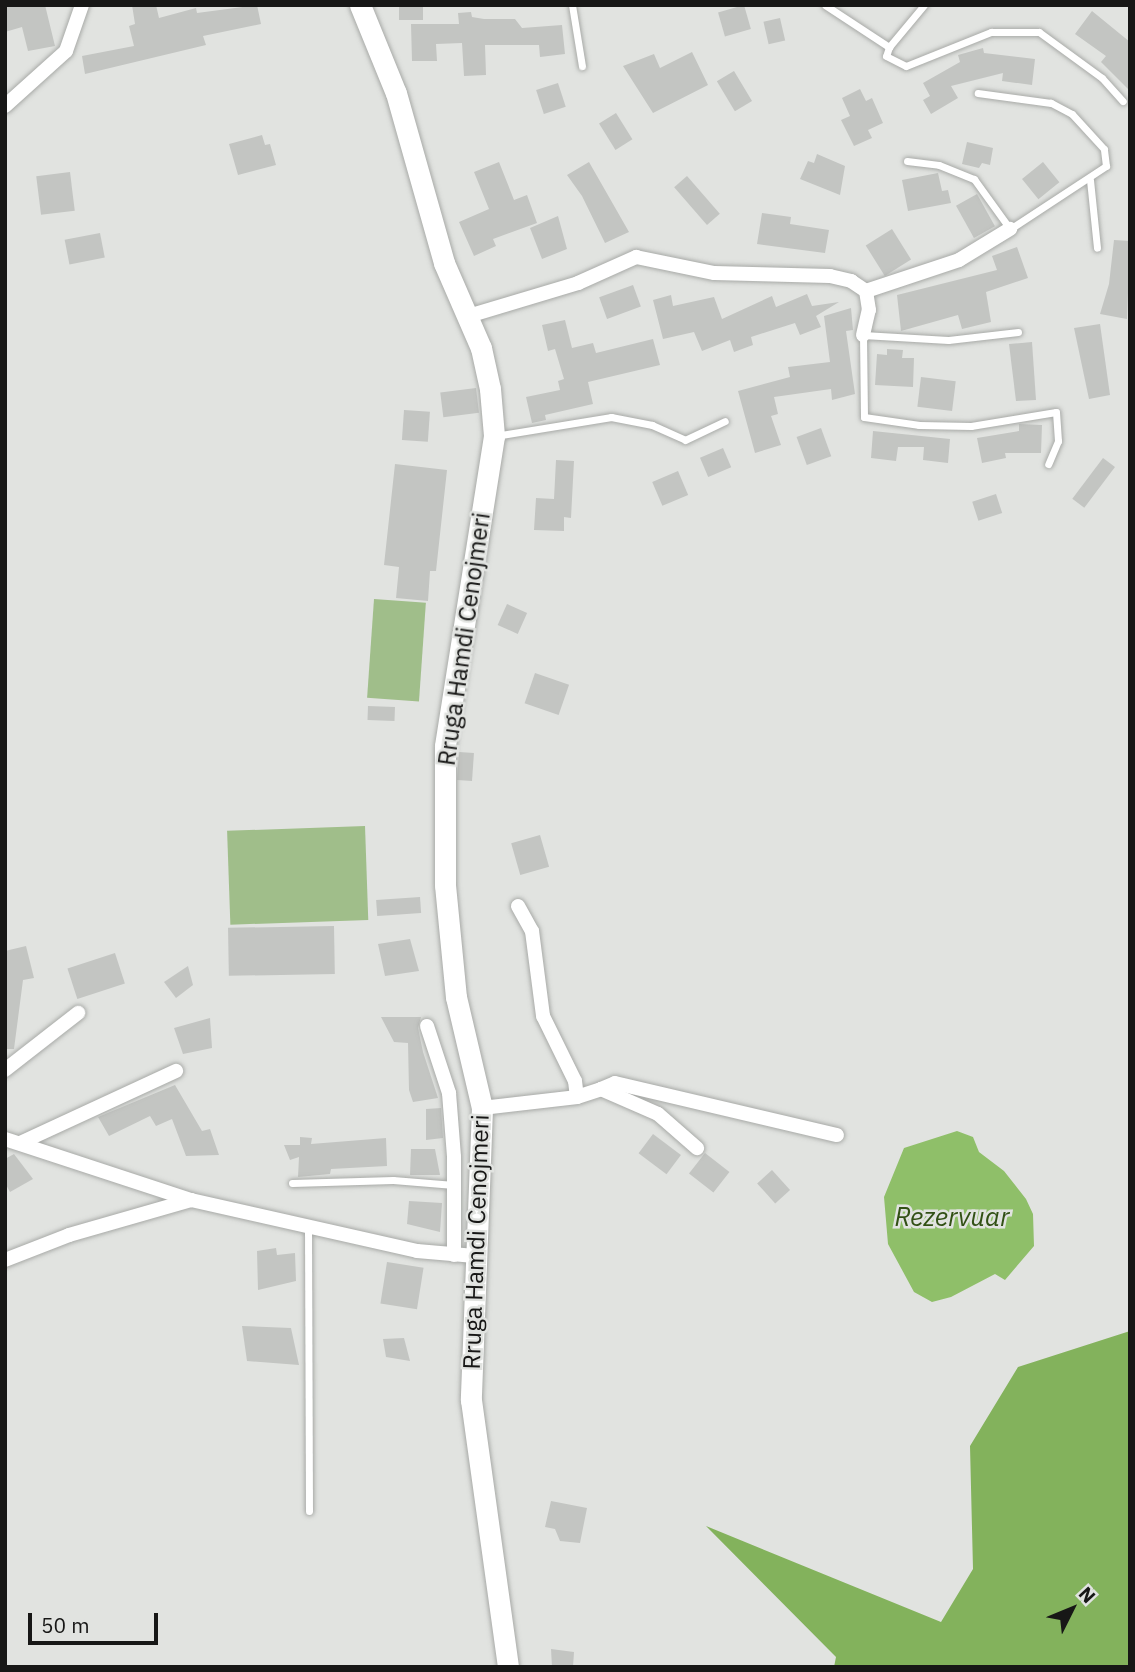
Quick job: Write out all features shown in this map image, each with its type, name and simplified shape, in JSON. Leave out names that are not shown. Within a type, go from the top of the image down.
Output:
[{"type":"street","points":[[5,106],[66,51],[82,5]]},
{"type":"street","name":"Rruga Hamdi Cenojmeri","points":[[360,5],[396,93],[444,262],[465,317],[481,348],[494,436],[447,733],[444,818],[449,943],[456,997],[482,1108],[471,1400],[508,1667]]},
{"type":"street","points":[[866,292],[959,260],[1010,229]]},
{"type":"street","points":[[465,317],[578,283],[636,257],[714,273],[830,276],[851,281],[866,292],[869,310],[863,335]]},
{"type":"street","points":[[518,906],[533,932],[542,1016],[575,1081],[577,1097]]},
{"type":"street","points":[[5,1070],[78,1013]]},
{"type":"street","points":[[427,1026],[449,1093],[454,1185],[454,1255]]},
{"type":"street","points":[[20,1143],[176,1071]]},
{"type":"street","points":[[482,1108],[577,1097],[615,1083],[837,1135]]},
{"type":"street","points":[[601,1088],[659,1114],[697,1148]]},
{"type":"street","points":[[5,1139],[191,1200],[454,1255],[475,1256]]},
{"type":"street","points":[[5,1260],[69,1235],[191,1200]]},
{"type":"lane","points":[[572,5],[582,66]]},
{"type":"lane","points":[[825,5],[889,47]]},
{"type":"lane","points":[[924,5],[889,47],[886,56],[906,66],[991,32],[1039,32],[1102,78],[1123,100]]},
{"type":"lane","points":[[907,161],[939,165],[974,179],[1010,229],[1090,180],[1106,166],[1104,149],[1079,119],[1051,103],[978,93]]},
{"type":"lane","points":[[1090,180],[1097,248]]},
{"type":"lane","points":[[1018,332],[948,340],[863,335],[864,417],[876,422],[971,426],[1056,412],[1058,440],[1048,464]]},
{"type":"lane","points":[[494,436],[611,417],[652,425],[685,440],[725,421]]},
{"type":"lane","points":[[292,1183],[393,1180],[454,1185]]},
{"type":"lane","points":[[308,1225],[309,1511]]},
{"type":"shaded area","points":[[374,599],[426,603],[419,701],[367,698]]},
{"type":"shaded area","points":[[365,826],[368,920],[230,925],[227,831]]},
{"type":"shaded area","points":[[1130,1331],[1130,1667],[834,1667],[836,1657],[706,1526],[941,1622],[973,1569],[970,1446],[1018,1367]]},
{"type":"water","name":"Rezervuar","points":[[957,1131],[973,1137],[979,1152],[1004,1171],[1026,1199],[1033,1214],[1034,1246],[1005,1280],[995,1274],[951,1297],[932,1302],[914,1292],[888,1244],[884,1197],[904,1148]]},
{"type":"building","points":[[5,5],[45,5],[55,46],[28,51],[22,27],[5,32]]},
{"type":"building","points":[[132,5],[156,5],[159,18],[196,8],[197,13],[257,5],[261,24],[203,36],[206,45],[85,74],[82,56],[134,46],[129,26],[135,24]]},
{"type":"building","points":[[399,5],[423,5],[423,20],[399,20]]},
{"type":"building","points":[[744,5],[751,29],[725,36],[718,12]]},
{"type":"building","points":[[1092,11],[1130,42],[1130,91],[1101,62],[1106,56],[1075,34]]},
{"type":"building","points":[[471,12],[472,17],[484,19],[515,19],[522,28],[562,25],[565,54],[540,57],[539,45],[485,45],[486,75],[464,76],[462,43],[436,44],[437,61],[412,61],[411,24],[459,24],[458,13]]},
{"type":"building","points":[[780,18],[785,40],[769,44],[763,22]]},
{"type":"building","points":[[983,48],[984,53],[1035,59],[1032,85],[1002,81],[1003,73],[951,86],[958,98],[931,114],[923,100],[930,96],[923,83],[960,62],[958,55]]},
{"type":"building","points":[[692,52],[708,85],[653,113],[623,66],[654,54],[660,68]]},
{"type":"building","points":[[734,71],[752,101],[735,111],[717,81]]},
{"type":"building","points":[[558,83],[566,107],[544,114],[536,90]]},
{"type":"building","points":[[860,89],[866,101],[872,98],[883,123],[868,130],[872,138],[854,146],[841,120],[850,116],[842,98]]},
{"type":"building","points":[[616,113],[632,139],[615,150],[599,124]]},
{"type":"building","points":[[262,135],[265,145],[270,144],[276,165],[238,175],[229,144]]},
{"type":"building","points":[[967,142],[993,148],[990,165],[982,163],[979,168],[962,164]]},
{"type":"building","points":[[817,154],[845,166],[840,195],[800,179],[808,161],[814,163]]},
{"type":"building","points":[[499,162],[514,200],[527,195],[537,223],[493,239],[496,246],[474,256],[459,222],[489,209],[474,172]]},
{"type":"building","points":[[589,162],[629,232],[605,243],[582,196],[567,175]]},
{"type":"building","points":[[1043,162],[1059,182],[1038,199],[1022,179]]},
{"type":"building","points":[[70,172],[75,211],[41,215],[36,176]]},
{"type":"building","points":[[938,173],[942,191],[948,190],[951,203],[908,211],[902,180]]},
{"type":"building","points":[[687,176],[720,214],[707,225],[674,187]]},
{"type":"building","points":[[977,194],[995,226],[974,238],[956,206]]},
{"type":"building","points":[[762,213],[791,217],[790,224],[829,230],[825,253],[757,244]]},
{"type":"building","points":[[558,216],[567,249],[542,259],[530,228]]},
{"type":"building","points":[[892,229],[911,260],[885,276],[866,245]]},
{"type":"building","points":[[100,233],[105,258],[69,264],[65,240]]},
{"type":"building","points":[[1114,240],[1130,241],[1127,319],[1100,314],[1109,284]]},
{"type":"building","points":[[1017,247],[1028,278],[986,292],[991,322],[962,329],[958,315],[901,331],[897,295],[997,270],[992,256]]},
{"type":"building","points":[[633,285],[641,307],[607,319],[599,297]]},
{"type":"building","points":[[807,294],[812,306],[839,302],[816,316],[821,327],[800,335],[795,323],[751,337],[753,345],[734,352],[730,340],[702,351],[694,332],[663,339],[653,300],[671,295],[673,306],[714,297],[722,319],[772,296],[776,307]]},
{"type":"building","points":[[851,308],[853,330],[846,331],[855,394],[832,400],[831,389],[774,397],[778,414],[771,416],[781,445],[755,453],[738,391],[790,377],[788,367],[830,362],[824,316]]},
{"type":"building","points":[[565,320],[572,348],[593,343],[596,353],[653,339],[660,365],[588,382],[593,404],[545,415],[546,420],[532,423],[526,397],[560,390],[558,381],[564,379],[555,349],[548,351],[542,325]]},
{"type":"building","points":[[1100,324],[1110,395],[1089,399],[1074,328]]},
{"type":"building","points":[[1032,342],[1036,400],[1016,401],[1009,344]]},
{"type":"building","points":[[887,349],[903,350],[902,358],[914,358],[913,387],[875,385],[877,354],[887,355]]},
{"type":"building","points":[[921,377],[956,381],[952,411],[917,407]]},
{"type":"building","points":[[476,388],[479,413],[443,417],[440,392]]},
{"type":"building","points":[[404,410],[430,412],[428,442],[402,440]]},
{"type":"building","points":[[1019,424],[1042,425],[1041,453],[1005,453],[1006,458],[982,463],[977,438],[1019,431]]},
{"type":"building","points":[[821,428],[831,456],[807,465],[797,437]]},
{"type":"building","points":[[873,431],[950,439],[948,463],[923,460],[924,447],[898,447],[896,461],[871,458]]},
{"type":"building","points":[[723,448],[731,467],[708,477],[700,458]]},
{"type":"building","points":[[1103,458],[1115,467],[1084,508],[1072,499]]},
{"type":"building","points":[[556,460],[574,461],[571,518],[564,517],[564,531],[534,530],[536,498],[554,499]]},
{"type":"building","points":[[395,464],[447,470],[436,571],[430,571],[428,601],[396,598],[399,567],[384,565]]},
{"type":"building","points":[[678,471],[688,495],[662,506],[652,482]]},
{"type":"building","points":[[996,494],[1002,513],[978,521],[972,502]]},
{"type":"building","points":[[507,604],[527,613],[518,634],[498,625]]},
{"type":"building","points":[[535,673],[569,685],[559,715],[525,703]]},
{"type":"building","points":[[368,706],[395,707],[394,721],[368,720]]},
{"type":"building","points":[[459,752],[474,753],[472,781],[457,780]]},
{"type":"building","points":[[540,835],[549,867],[520,875],[511,843]]},
{"type":"building","points":[[420,897],[421,913],[377,916],[376,900]]},
{"type":"building","points":[[334,926],[335,974],[229,976],[228,928]]},
{"type":"building","points":[[410,939],[419,971],[385,976],[378,944]]},
{"type":"building","points":[[26,946],[34,978],[23,980],[14,1049],[5,1049],[5,951]]},
{"type":"building","points":[[115,953],[125,983],[77,999],[67,968]]},
{"type":"building","points":[[188,966],[193,985],[176,998],[164,982]]},
{"type":"building","points":[[381,1017],[421,1017],[418,1028],[423,1052],[438,1098],[413,1102],[409,1090],[408,1043],[394,1042]]},
{"type":"building","points":[[210,1018],[212,1048],[183,1054],[174,1028]]},
{"type":"building","points":[[175,1085],[202,1131],[210,1129],[219,1155],[186,1156],[172,1119],[156,1126],[150,1116],[109,1136],[98,1117]]},
{"type":"building","points":[[441,1108],[443,1138],[426,1140],[426,1109]]},
{"type":"building","points":[[653,1134],[681,1155],[667,1174],[639,1153]]},
{"type":"building","points":[[300,1137],[312,1138],[311,1144],[386,1138],[387,1166],[331,1169],[330,1174],[298,1177],[299,1157],[290,1160],[284,1145],[300,1145]]},
{"type":"building","points":[[411,1149],[435,1149],[440,1175],[410,1175]]},
{"type":"building","points":[[705,1153],[729,1172],[713,1193],[689,1173]]},
{"type":"building","points":[[14,1154],[33,1179],[10,1192],[5,1183],[5,1159]]},
{"type":"building","points":[[772,1170],[790,1190],[775,1203],[757,1183]]},
{"type":"building","points":[[409,1201],[442,1203],[440,1232],[407,1224]]},
{"type":"building","points":[[276,1248],[277,1255],[295,1253],[296,1281],[258,1290],[257,1251]]},
{"type":"building","points":[[387,1262],[424,1268],[417,1309],[380,1303]]},
{"type":"building","points":[[242,1326],[291,1328],[299,1365],[247,1361]]},
{"type":"building","points":[[404,1338],[410,1361],[386,1357],[383,1339]]},
{"type":"building","points":[[551,1501],[587,1508],[580,1543],[560,1541],[555,1529],[545,1527]]},
{"type":"building","points":[[551,1649],[574,1652],[573,1667],[552,1667]]}]
